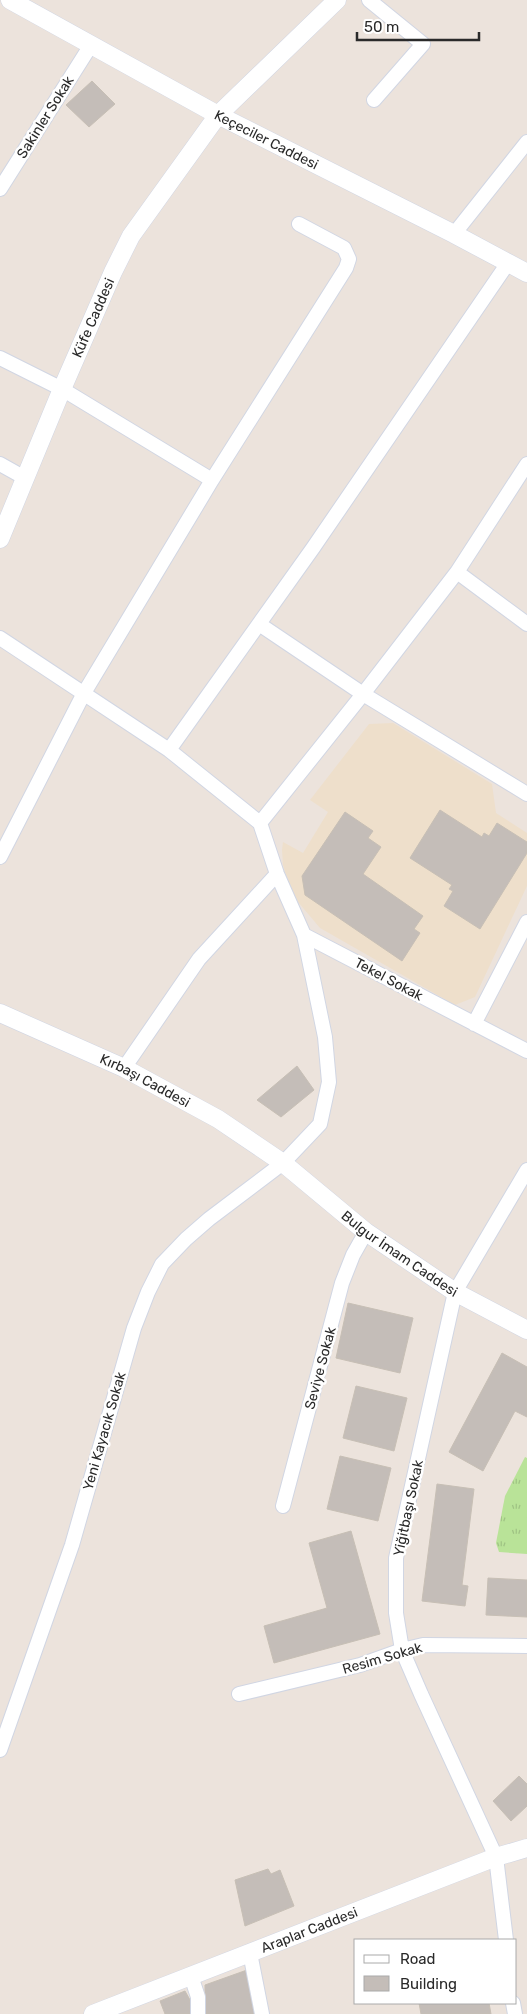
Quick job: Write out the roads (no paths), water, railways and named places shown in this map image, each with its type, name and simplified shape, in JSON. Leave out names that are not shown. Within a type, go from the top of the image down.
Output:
[{"type":"street","name":"Keçeciler Caddesi","points":[[10,0],[218,115],[527,272]]},
{"type":"street","name":"Küfe Caddesi","points":[[0,539],[62,389],[113,272],[131,236],[218,115],[337,0]]},
{"type":"street","points":[[369,0],[423,44],[374,100]]},
{"type":"street","name":"Sakinler Sokak","points":[[0,189],[91,45]]},
{"type":"street","points":[[454,234],[527,142]]},
{"type":"street","points":[[0,857],[84,693],[212,480],[346,268],[349,259],[344,248],[298,224]]},
{"type":"street","points":[[168,750],[319,540],[508,263]]},
{"type":"street","points":[[0,358],[62,389],[212,480]]},
{"type":"street","points":[[0,464],[25,478]]},
{"type":"street","points":[[0,638],[168,750],[260,823],[364,694],[457,572],[527,464]]},
{"type":"street","points":[[457,572],[527,624]]},
{"type":"street","points":[[259,624],[364,694],[527,794]]},
{"type":"street","name":"Yeni Kayacık Sokak","points":[[0,1750],[72,1545],[134,1328],[148,1292],[162,1264],[209,1219],[283,1163],[320,1124],[329,1082],[325,1037],[304,935],[277,874],[260,823]]},
{"type":"street","points":[[124,1068],[199,959],[277,874]]},
{"type":"street","points":[[474,1024],[527,922]]},
{"type":"street","name":"Tekel Sokak","points":[[304,935],[527,1051]]},
{"type":"street","name":"Kırbaşı Caddesi","points":[[0,1013],[124,1068],[218,1119],[283,1163]]},
{"type":"street","name":"Bulgur İmam Caddesi","points":[[283,1163],[366,1232],[455,1292],[527,1330]]},
{"type":"street","name":"Yiğitbaşı Sokak","points":[[506,1939],[496,1857],[402,1650],[396,1613],[396,1558],[455,1292],[527,1170]]},
{"type":"street","name":"Seviye Sokak","points":[[283,1506],[342,1283],[353,1255],[366,1232]]},
{"type":"street","name":"Resim Sokak","points":[[239,1694],[360,1665],[402,1650],[423,1645],[527,1646]]},
{"type":"street","name":"Araplar Caddesi","points":[[94,2014],[496,1857],[527,1848]]},
{"type":"street","points":[[250,1953],[262,2014]]},
{"type":"street","points":[[191,1976],[198,1997],[198,2014]]}]
